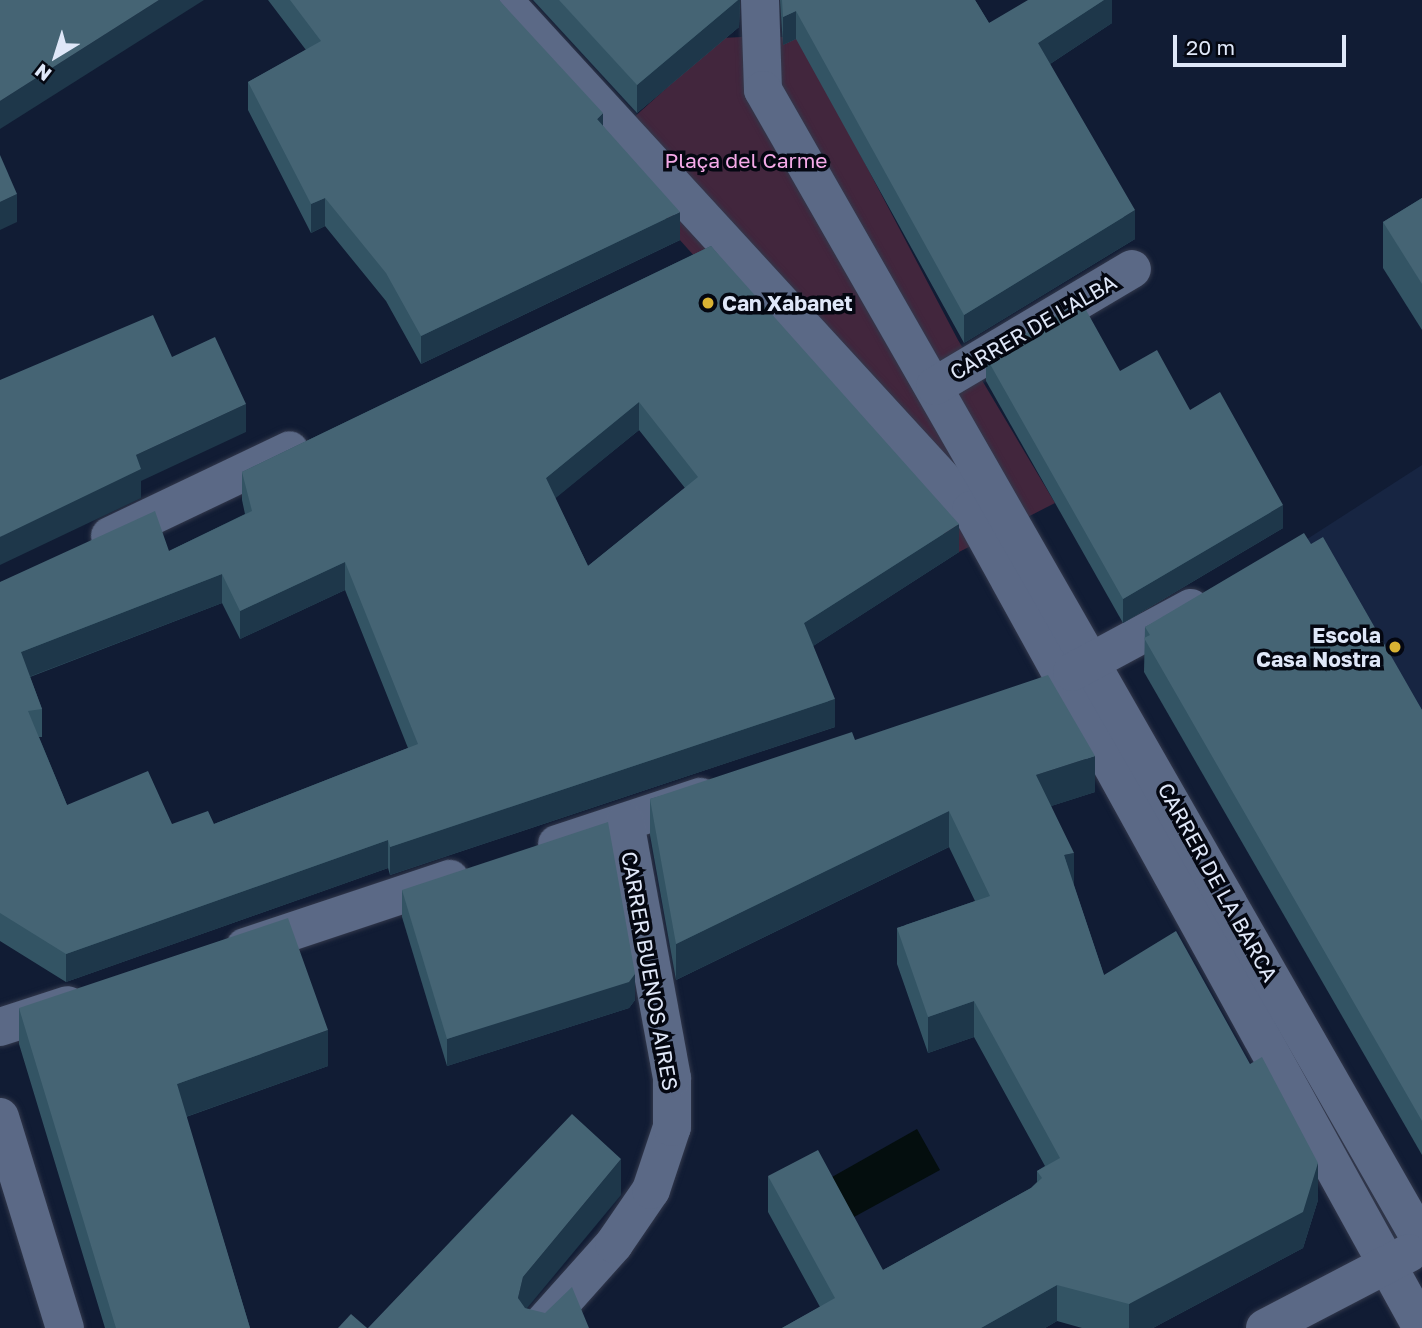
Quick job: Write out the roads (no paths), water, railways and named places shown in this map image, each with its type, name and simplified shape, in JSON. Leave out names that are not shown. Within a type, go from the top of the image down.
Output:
[{"type":"street","points":[[503,0],[621,129],[708,251],[971,510],[1080,669],[1385,1263],[1422,1328]]},
{"type":"street","points":[[760,0],[763,90],[935,386]]},
{"type":"street","name":"CARRER DE L'ALBA","points":[[935,386],[1132,269]]},
{"type":"street","name":"CARRER DE LA BARCA","points":[[935,386],[1012,523],[1080,669],[1422,1242]]},
{"type":"street","points":[[76,553],[328,432]]},
{"type":"street","points":[[1025,687],[1080,669],[1228,586]]},
{"type":"street","points":[[213,957],[741,783]]},
{"type":"street","name":"CARRER BUENOS AIRES","points":[[539,1328],[614,1244],[651,1190],[672,1127],[672,1078],[625,822]]},
{"type":"street","points":[[0,1027],[106,992]]},
{"type":"street","points":[[0,1116],[65,1328]]},
{"type":"street","points":[[1265,1328],[1385,1263],[1422,1248]]},
{"type":"place","name":"Can Xabanet","points":[[708,303]]},
{"type":"place","name":"Escola Casa Nostra","points":[[1395,647]]},
{"type":"park label","name":"Plaça del Carme","points":[[746,160]]}]
